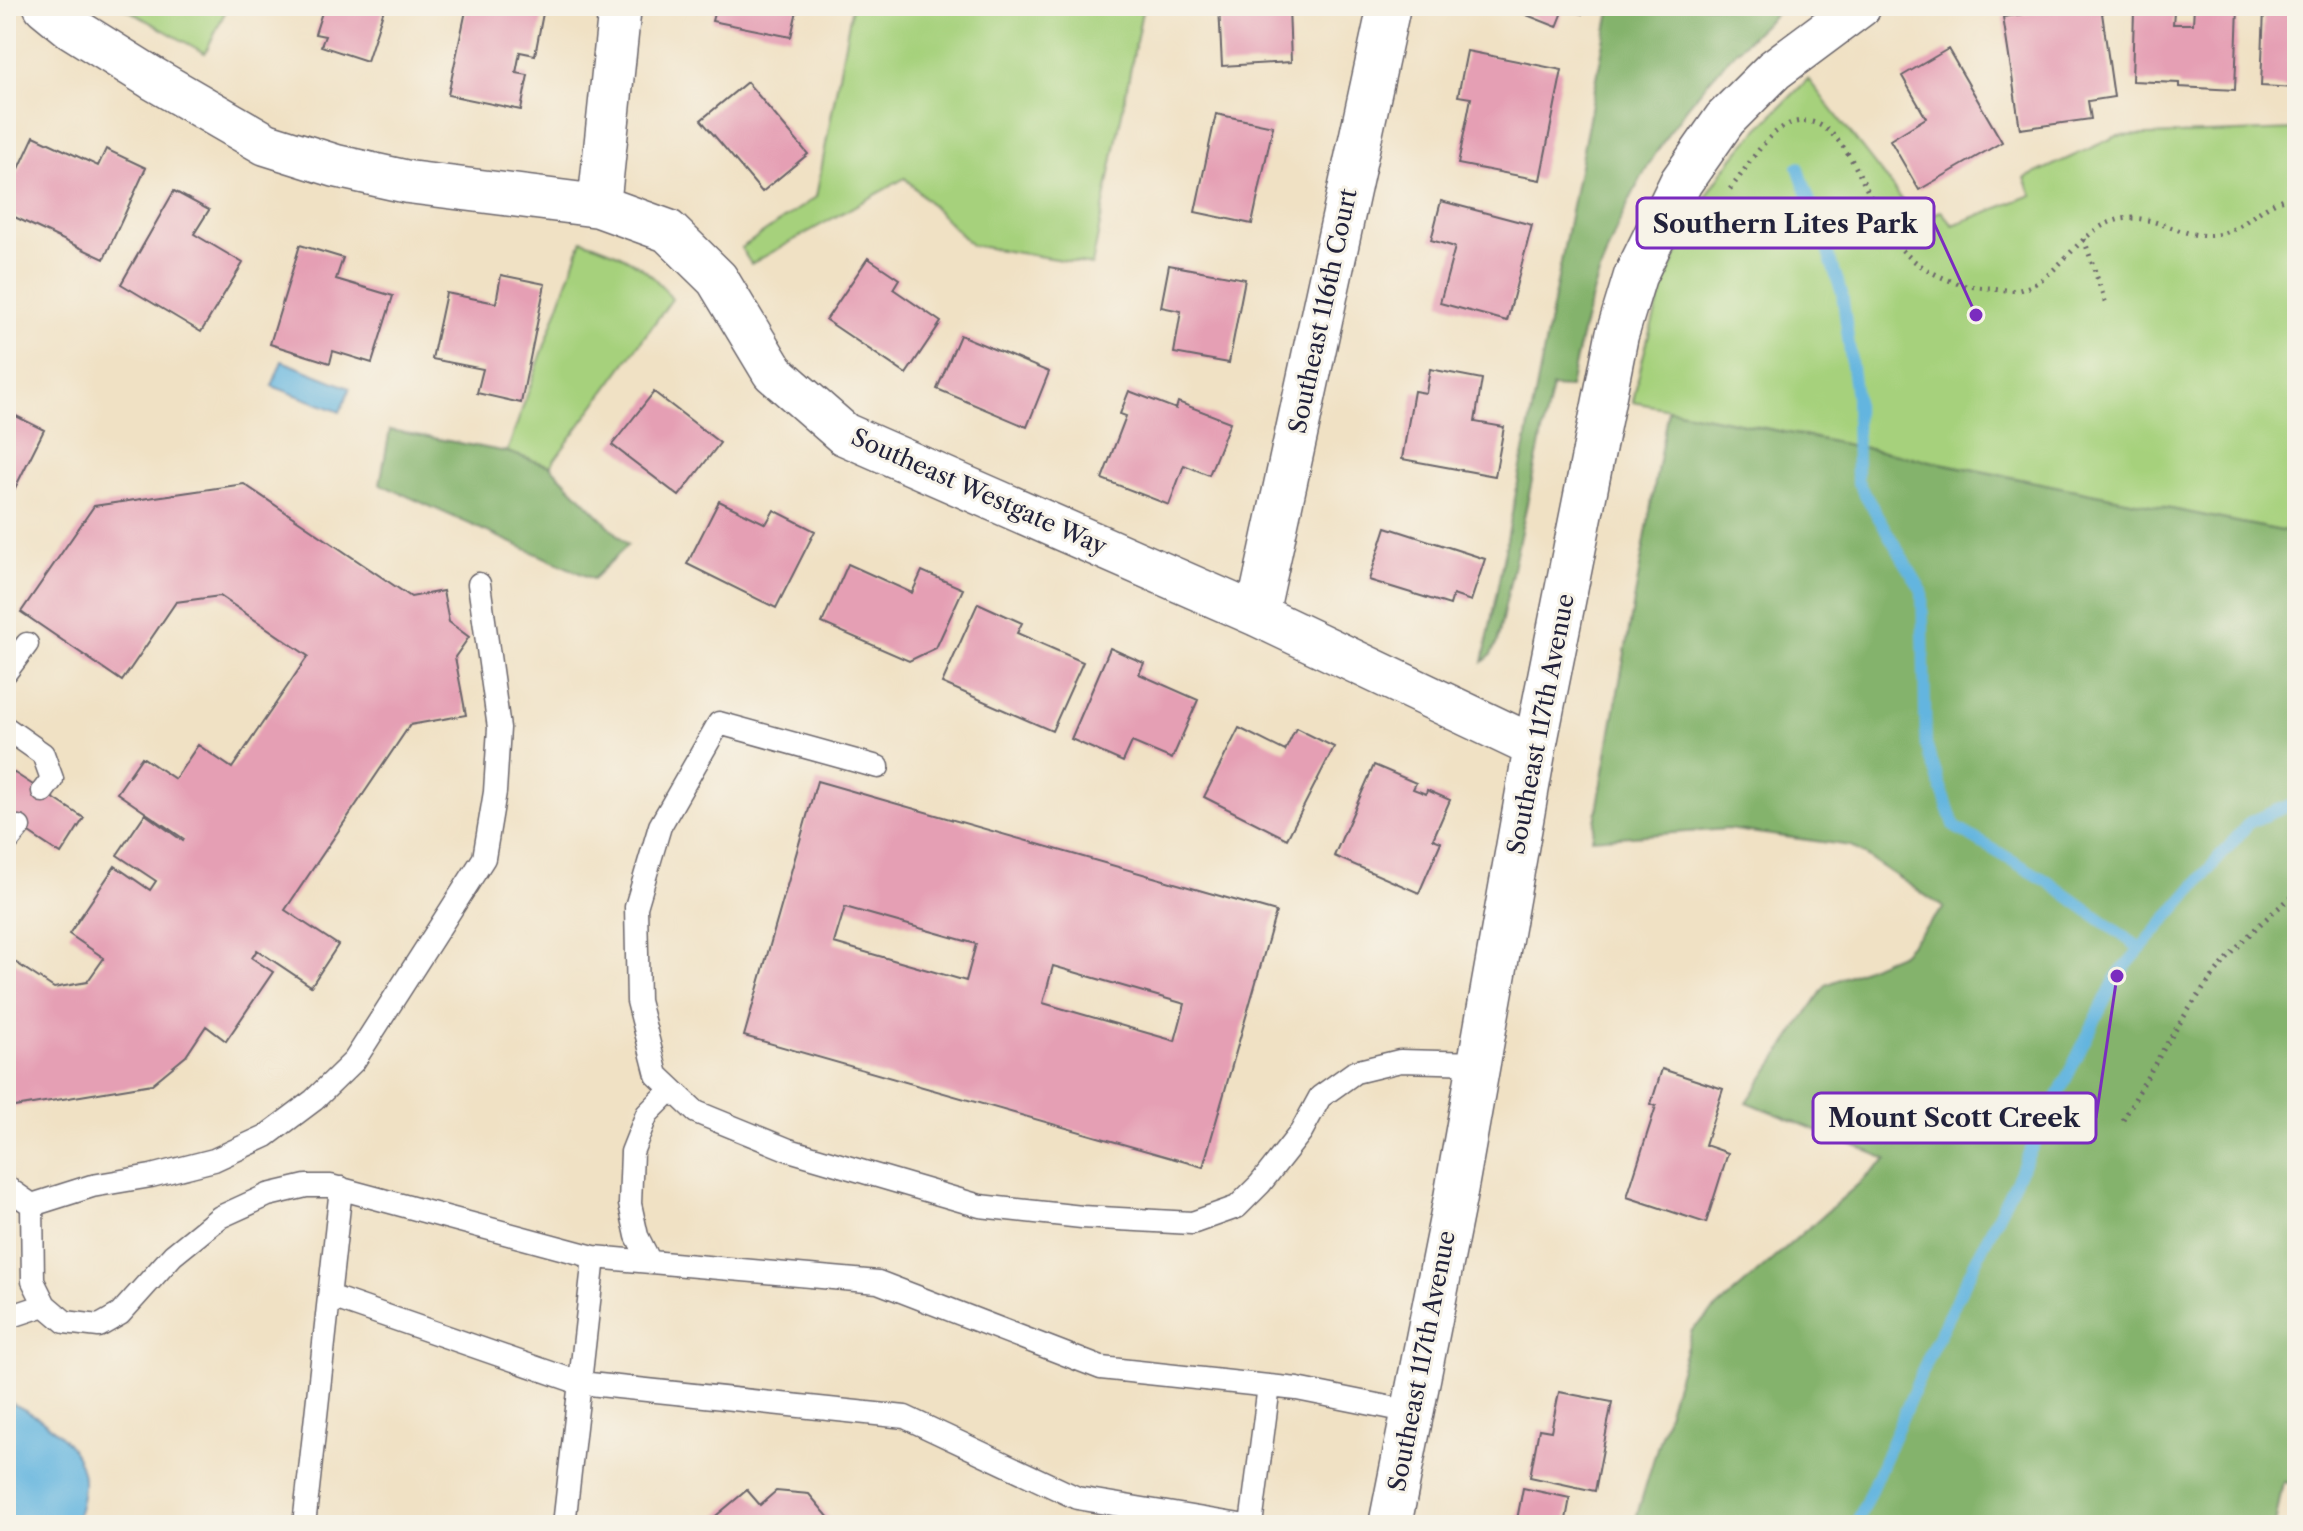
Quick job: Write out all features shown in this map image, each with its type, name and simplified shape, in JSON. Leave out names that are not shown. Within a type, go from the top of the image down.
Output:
[{"type":"street","name":"Southeast Westgate Way","points":[[45,6],[85,36],[266,144],[336,166],[408,182],[599,206],[668,231],[717,279],[773,372],[844,434],[1257,615],[1535,747]]},
{"type":"street","points":[[599,206],[620,6]]},
{"type":"street","name":"Southeast 116th Court","points":[[1257,615],[1389,6]]},
{"type":"street","name":"Southeast 117th Avenue","points":[[1390,1525],[1479,1063],[1535,747],[1617,335],[1635,276],[1681,182],[1725,119],[1774,70],[1860,6]]},
{"type":"lane","points":[[32,1205],[92,1186],[151,1176],[214,1160],[266,1136],[314,1100],[354,1061],[484,858],[495,792],[499,728],[479,584]]},
{"type":"lane","points":[[6,672],[27,644]]},
{"type":"lane","points":[[878,767],[719,723],[660,826],[636,907],[638,1001],[657,1075],[696,1112],[789,1150],[980,1206],[1082,1217],[1192,1223],[1237,1207],[1260,1184],[1301,1132],[1320,1097],[1355,1072],[1400,1061],[1479,1063]]},
{"type":"lane","points":[[6,728],[43,754],[52,779],[43,791]]},
{"type":"lane","points":[[650,1262],[637,1236],[630,1204],[632,1152],[647,1114],[671,1090]]},
{"type":"lane","points":[[32,1205],[33,1281],[45,1305],[65,1322],[99,1326],[120,1314],[173,1255],[220,1217],[268,1195],[306,1186],[341,1188],[594,1257],[878,1282],[1101,1368],[1297,1389],[1412,1412]]},
{"type":"lane","points":[[6,1187],[32,1205]]},
{"type":"lane","points":[[304,1525],[341,1188]]},
{"type":"lane","points":[[564,1525],[594,1257]]},
{"type":"lane","points":[[329,1296],[580,1383],[905,1417],[1077,1498],[1240,1525]]},
{"type":"lane","points":[[6,1318],[45,1305]]},
{"type":"lane","points":[[1251,1525],[1269,1386]]},
{"type":"path","points":[[1681,182],[1710,195],[1730,190],[1769,139],[1783,126],[1799,121],[1817,124],[1847,150],[1892,240],[1920,268],[1962,285],[2018,290],[2047,275],[2084,239],[2121,219],[2137,218],[2193,235],[2221,234],[2275,203],[2297,197]]},
{"type":"path","points":[[2084,239],[2107,307]]},
{"type":"path","points":[[2123,1120],[2176,1025],[2223,961],[2297,893]]},
{"type":"green space","points":[[121,6],[228,6],[205,53]]},
{"type":"green space","points":[[852,6],[1143,6],[1092,265],[971,245],[905,178],[751,264],[741,248],[816,197]]},
{"type":"green space","points":[[1611,6],[1785,6],[1741,46],[1703,87],[1670,131],[1618,225],[1582,330],[1570,388],[1552,387],[1497,643],[1483,662]]},
{"type":"green space","points":[[1808,79],[1918,220],[1941,211],[1953,225],[2032,195],[2025,178],[2117,136],[2297,130],[2297,534],[1633,402],[1649,334],[1686,233],[1722,172],[1759,128]]},
{"type":"green space","points":[[582,240],[643,269],[672,299],[550,466],[507,452]]},
{"type":"green space","points":[[1668,409],[2297,534],[2297,1485],[2283,1482],[2275,1525],[1634,1525],[1692,1330],[1887,1159],[1747,1102],[1826,985],[1902,953],[1944,908],[1851,846],[1728,829],[1592,839]]},
{"type":"green space","points":[[390,430],[507,452],[550,466],[628,545],[593,579],[380,484]]},
{"type":"water","points":[[282,361],[350,388],[340,412],[272,386]]},
{"type":"water","points":[[6,1401],[51,1427],[76,1457],[83,1482],[75,1525],[6,1525]]},
{"type":"building","points":[[324,6],[385,6],[367,61],[321,46],[325,36],[315,34]]},
{"type":"building","points":[[467,6],[544,8],[535,55],[520,52],[516,73],[528,75],[521,110],[448,95]]},
{"type":"building","points":[[716,6],[798,6],[791,37],[712,21]]},
{"type":"building","points":[[1219,6],[1289,6],[1291,62],[1222,66]]},
{"type":"building","points":[[1504,6],[1585,6],[1582,14],[1565,7],[1557,27]]},
{"type":"building","points":[[2101,6],[2114,97],[2088,101],[2091,119],[2020,129],[2003,17]]},
{"type":"building","points":[[2194,6],[2238,6],[2235,90],[2132,81],[2134,11],[2174,12],[2173,24],[2193,24]]},
{"type":"building","points":[[2264,9],[2297,10],[2297,88],[2261,86]]},
{"type":"building","points":[[1948,49],[2002,142],[1919,190],[1890,140],[1926,118],[1902,76]]},
{"type":"building","points":[[1467,51],[1562,70],[1540,180],[1458,164],[1471,98],[1458,96]]},
{"type":"building","points":[[747,82],[808,154],[762,192],[701,120]]},
{"type":"building","points":[[1216,114],[1273,126],[1252,224],[1195,212]]},
{"type":"building","points":[[34,136],[98,166],[106,149],[146,168],[104,259],[6,213],[6,197]]},
{"type":"building","points":[[174,191],[209,210],[194,234],[243,263],[201,332],[121,284]]},
{"type":"building","points":[[1441,201],[1532,225],[1507,321],[1440,303],[1455,247],[1431,240]]},
{"type":"building","points":[[300,245],[343,258],[336,279],[393,296],[372,363],[333,351],[330,363],[270,344]]},
{"type":"building","points":[[868,258],[899,279],[893,289],[941,322],[906,374],[826,320]]},
{"type":"building","points":[[1169,265],[1245,279],[1229,363],[1174,353],[1181,311],[1161,307]]},
{"type":"building","points":[[501,275],[545,284],[521,403],[477,393],[483,369],[432,359],[446,293],[496,303]]},
{"type":"building","points":[[960,335],[1049,372],[1027,427],[937,389]]},
{"type":"building","points":[[1430,369],[1482,379],[1475,422],[1504,427],[1495,476],[1402,459],[1414,391],[1426,393]]},
{"type":"building","points":[[1129,391],[1176,409],[1178,402],[1230,422],[1209,475],[1184,465],[1169,505],[1102,479],[1126,416],[1120,414]]},
{"type":"building","points":[[654,392],[720,443],[679,496],[612,445]]},
{"type":"building","points":[[6,411],[44,430],[11,496],[6,493]]},
{"type":"building","points":[[244,484],[411,597],[443,591],[449,622],[469,637],[455,657],[466,715],[410,725],[285,910],[338,945],[311,986],[257,950],[252,958],[273,972],[226,1041],[206,1026],[186,1056],[152,1084],[15,1107],[6,1101],[6,956],[54,988],[87,982],[104,958],[69,934],[115,866],[150,890],[156,881],[117,855],[145,814],[184,839],[117,793],[142,757],[175,779],[198,745],[232,768],[308,656],[220,596],[176,602],[122,681],[21,612],[94,506]]},
{"type":"building","points":[[719,501],[766,524],[774,510],[815,531],[776,608],[687,564]]},
{"type":"building","points":[[1386,527],[1485,559],[1471,601],[1453,595],[1450,605],[1369,580]]},
{"type":"building","points":[[848,564],[912,593],[922,571],[963,589],[936,648],[909,661],[822,623]]},
{"type":"building","points":[[978,603],[1022,623],[1017,633],[1083,662],[1052,731],[942,683]]},
{"type":"building","points":[[1110,648],[1144,663],[1139,674],[1198,700],[1172,759],[1132,742],[1123,762],[1071,739]]},
{"type":"building","points":[[1239,728],[1285,751],[1296,728],[1334,747],[1287,839],[1204,797]]},
{"type":"building","points":[[1374,765],[1416,783],[1413,789],[1426,794],[1427,790],[1450,800],[1433,839],[1441,842],[1419,893],[1334,856]]},
{"type":"building","points":[[13,772],[84,818],[61,854],[6,818],[6,783]]},
{"type":"building","points":[[817,781],[1276,912],[1203,1167],[744,1036]],"holes":[[[845,907],[976,944],[966,981],[834,943]],[[1053,966],[1185,1004],[1175,1041],[1043,1003]]]},
{"type":"building","points":[[1662,1069],[1723,1089],[1705,1145],[1728,1153],[1706,1223],[1627,1197],[1656,1106],[1651,1104]]},
{"type":"building","points":[[1559,1392],[1612,1402],[1595,1491],[1530,1477],[1539,1429],[1551,1431]]},
{"type":"building","points":[[1523,1488],[1570,1498],[1565,1525],[1516,1525]]},
{"type":"building","points":[[747,1490],[760,1505],[776,1491],[809,1494],[835,1525],[705,1525]]},
{"type":"waterway","points":[[1798,167],[1842,293],[1856,397],[1857,481],[1922,591],[1926,745],[1955,827],[2047,881],[2140,948]]},
{"type":"waterway","points":[[1856,1525],[1930,1353],[2117,976],[2250,822],[2297,802]]},
{"type":"place","name":"Southern Lites Park","points":[[1976,315]]},
{"type":"place","name":"Mount Scott Creek","points":[[2117,976]]}]
